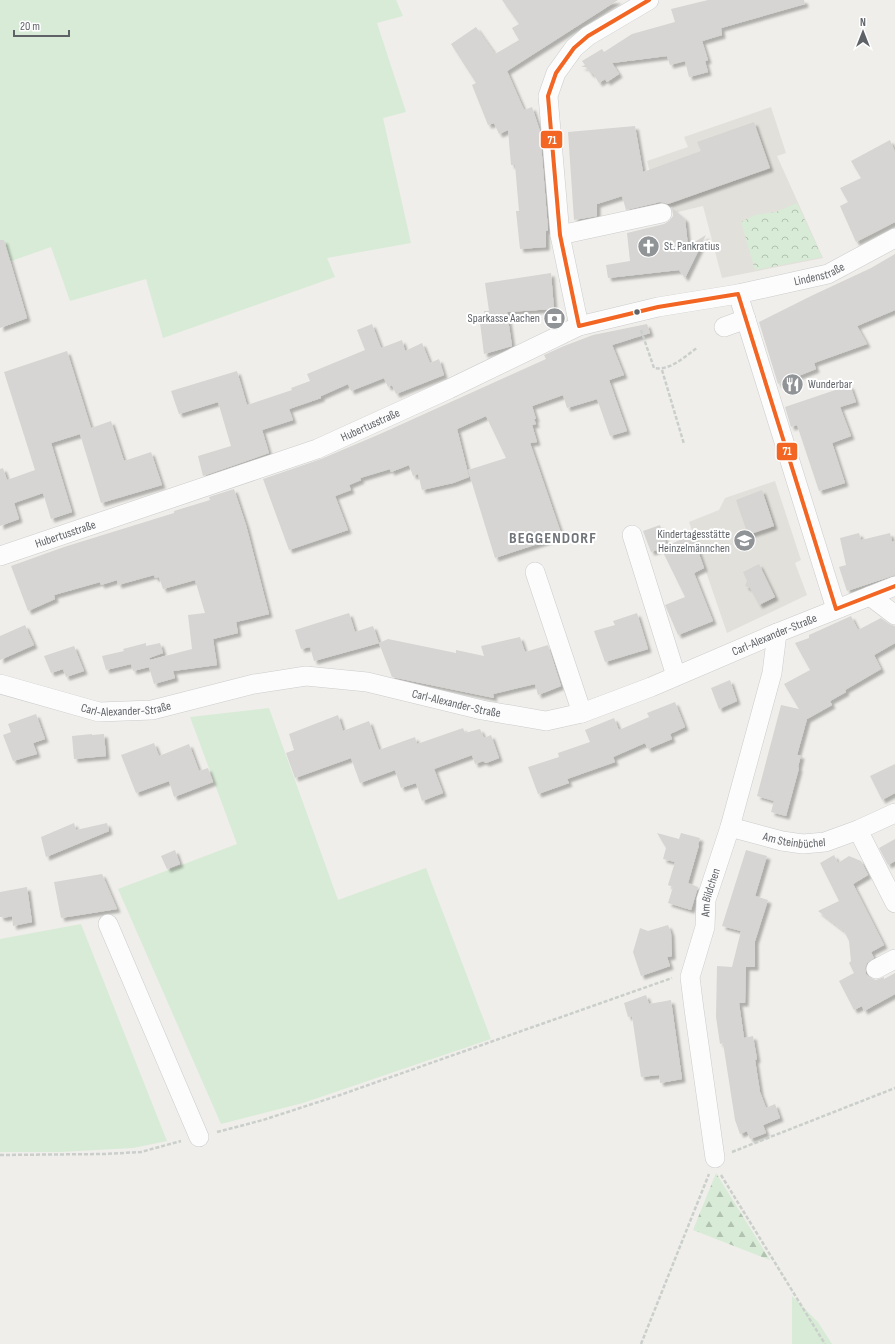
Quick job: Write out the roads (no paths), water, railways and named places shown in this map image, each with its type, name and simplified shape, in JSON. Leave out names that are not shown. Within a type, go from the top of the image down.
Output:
[{"type":"street","points":[[579,326],[560,235],[548,96],[556,73],[574,48],[588,36],[649,0]]},
{"type":"street","points":[[560,235],[662,213]]},
{"type":"street","name":"Lindenstraße","points":[[738,294],[828,274],[895,238]]},
{"type":"street","points":[[738,294],[836,609]]},
{"type":"street","name":"Hubertusstraße","points":[[0,556],[317,449],[449,389],[579,326],[658,307],[738,294]]},
{"type":"street","points":[[724,327],[746,319]]},
{"type":"street","points":[[632,535],[676,676]]},
{"type":"street","points":[[535,572],[582,713]]},
{"type":"street","name":"Carl-Alexander-Straße","points":[[0,684],[99,712],[152,710],[254,684],[306,676],[367,682],[482,710],[546,721],[582,713],[651,687],[777,633],[895,586]]},
{"type":"street","points":[[870,596],[895,615]]},
{"type":"street","name":"Am Bildchen","points":[[715,1158],[690,977],[705,927],[706,900],[730,826],[772,674],[777,633]]},
{"type":"street","name":"Am Steinbüchel","points":[[730,826],[782,841],[803,844],[825,842],[858,830],[895,813]]},
{"type":"street","points":[[858,830],[895,903]]},
{"type":"street","points":[[108,924],[199,1137]]},
{"type":"street","points":[[876,969],[895,959]]},
{"type":"place","name":"St. Pankratius","points":[[648,246]]},
{"type":"place","name":"Sparkasse Aachen","points":[[555,318]]},
{"type":"place","name":"Wunderbar","points":[[792,384]]},
{"type":"place","name":"Kindertagesstätte Heinzelmännchen","points":[[745,541]]},
{"type":"district","name":"BEGGENDORF","points":[[553,538]]}]
